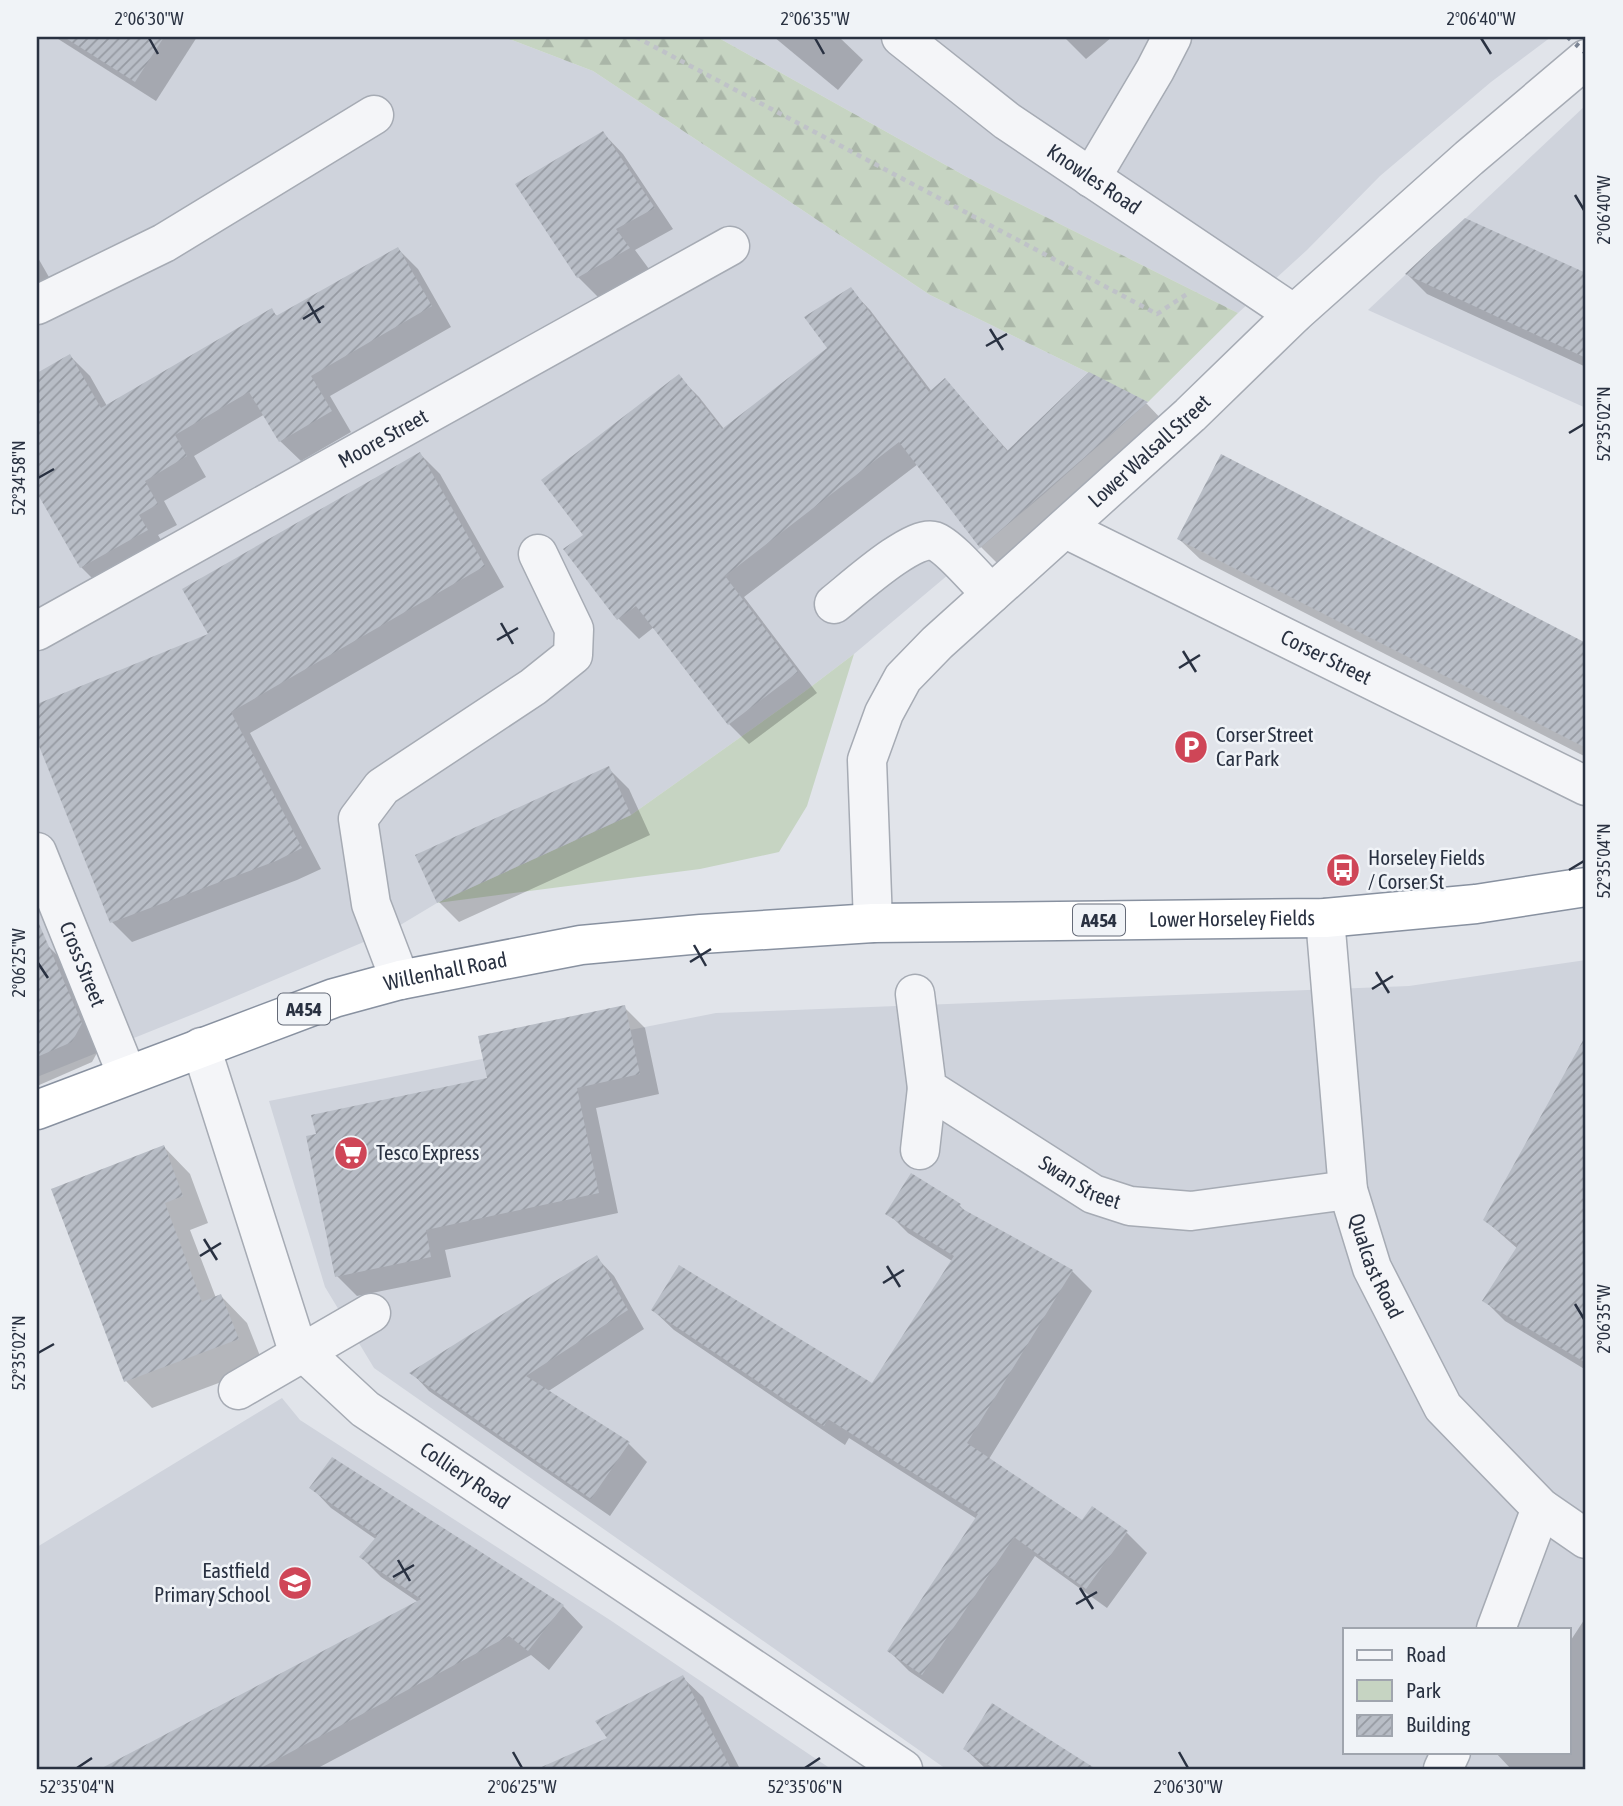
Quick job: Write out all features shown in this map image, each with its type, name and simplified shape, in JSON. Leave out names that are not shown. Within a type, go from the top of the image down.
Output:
[{"type":"highway","name":"Lower Horseley Fields","points":[[873,923],[1325,918],[1476,904],[1586,887]]},
{"type":"highway","name":"Willenhall Road","points":[[37,1110],[334,998],[400,980],[581,944],[873,923]]},
{"type":"street","name":"Knowles Road","points":[[901,37],[1007,121],[1294,314]]},
{"type":"street","points":[[1091,177],[1155,71],[1172,37]]},
{"type":"street","name":"Lower Walsall Street","points":[[873,923],[867,760],[884,713],[903,678],[990,594],[1066,529],[1190,415],[1294,314],[1469,158],[1586,59]]},
{"type":"street","points":[[37,305],[164,243],[374,115]]},
{"type":"street","name":"Moore Street","points":[[37,631],[730,246]]},
{"type":"street","name":"Corser Street","points":[[1066,529],[1586,786]]},
{"type":"street","points":[[834,604],[894,557],[921,541],[935,541],[956,558],[990,594]]},
{"type":"street","points":[[400,980],[371,904],[358,819],[382,787],[533,687],[573,655],[574,629],[538,554]]},
{"type":"street","name":"Cross Street","points":[[37,852],[44,894],[127,1075]]},
{"type":"street","name":"Qualcast Road","points":[[1325,918],[1348,1190],[1372,1268],[1443,1407],[1541,1508],[1586,1539]]},
{"type":"street","points":[[915,994],[927,1088],[920,1150]]},
{"type":"street","name":"Colliery Road","points":[[201,1047],[296,1345],[365,1409],[902,1769]]},
{"type":"street","name":"Swan Street","points":[[927,1088],[1093,1194],[1130,1206],[1192,1211],[1348,1190]]},
{"type":"street","points":[[238,1390],[371,1313]]},
{"type":"street","points":[[1496,1628],[1541,1508]]},
{"type":"path","points":[[636,37],[1157,314],[1226,268]]},
{"type":"shaded area","points":[[37,37],[504,37],[593,71],[930,295],[1148,402],[1044,494],[854,654],[631,815],[437,903],[392,930],[37,1077]]},
{"type":"shaded area","points":[[717,37],[1551,37],[1491,82],[1380,176],[1307,250],[1238,313],[976,182]]},
{"type":"shaded area","points":[[1586,105],[1586,408],[1368,310]]},
{"type":"shaded area","points":[[1586,960],[1586,1769],[946,1769],[374,1368],[325,1287],[269,1101],[716,1013],[1409,986]]},
{"type":"shaded area","name":"Eastfield Primary School","points":[[282,1398],[300,1420],[610,1620],[831,1769],[37,1769],[37,1547]]},
{"type":"green space","points":[[504,37],[717,37],[976,182],[1238,313],[1148,402],[930,295],[593,71]]},
{"type":"green space","points":[[854,654],[807,806],[779,852],[700,869],[437,903],[631,815]]},
{"type":"building","points":[[64,37],[164,37],[135,82]]},
{"type":"building","points":[[603,131],[655,208],[616,229],[630,248],[577,278],[515,184]]},
{"type":"building","points":[[1465,218],[1586,273],[1586,358],[1405,274]]},
{"type":"building","points":[[398,247],[432,306],[311,376],[332,411],[279,442],[249,392],[175,435],[187,456],[145,481],[158,504],[139,515],[148,530],[80,568],[37,493],[37,373],[70,354],[101,408],[272,308],[276,316]]},
{"type":"building","points":[[851,287],[929,392],[945,378],[1007,451],[1089,372],[1148,402],[980,548],[899,442],[725,576],[798,672],[728,725],[636,606],[617,620],[563,549],[583,535],[541,480],[679,374],[722,429],[827,348],[804,317]]},
{"type":"building","points":[[420,452],[485,566],[231,712],[302,848],[276,861],[110,923],[37,741],[37,704],[208,634],[182,589]]},
{"type":"building","points":[[1221,454],[1586,643],[1586,748],[1177,539]]},
{"type":"building","points":[[609,766],[631,815],[437,903],[415,855]]},
{"type":"building","points":[[37,919],[82,1023],[72,1042],[37,1057]]},
{"type":"building","points":[[625,1005],[640,1074],[577,1088],[599,1193],[426,1230],[431,1257],[335,1277],[306,1136],[316,1134],[311,1115],[487,1078],[478,1036]]},
{"type":"building","points":[[1586,1035],[1586,1363],[1482,1301],[1518,1245],[1483,1220]]},
{"type":"building","points":[[164,1145],[183,1196],[165,1203],[202,1302],[221,1294],[239,1339],[124,1382],[51,1189]]},
{"type":"building","points":[[911,1173],[961,1204],[959,1207],[1073,1270],[967,1443],[1082,1520],[1092,1506],[1128,1531],[1086,1589],[1014,1537],[922,1675],[887,1651],[978,1514],[828,1419],[824,1426],[651,1310],[679,1265],[872,1383],[954,1256],[885,1214]]},
{"type":"building","points":[[597,1255],[628,1310],[526,1376],[630,1442],[591,1499],[409,1373]]},
{"type":"building","points":[[332,1457],[564,1605],[528,1651],[509,1636],[259,1769],[100,1769],[421,1599],[359,1557],[377,1536],[309,1488]]},
{"type":"building","points":[[683,1675],[731,1769],[537,1769],[607,1738],[595,1721]]},
{"type":"building","points":[[992,1703],[1096,1769],[995,1769],[963,1749]]},
{"type":"railway","points":[[1568,37],[1586,53]]},
{"type":"place","name":"Corser Street Car Park","points":[[1191,747]]},
{"type":"place","name":"Horseley Fields / Corser St","points":[[1343,870]]},
{"type":"place","name":"Tesco Express","points":[[351,1153]]},
{"type":"place","name":"Eastfield Primary School","points":[[295,1583]]}]
